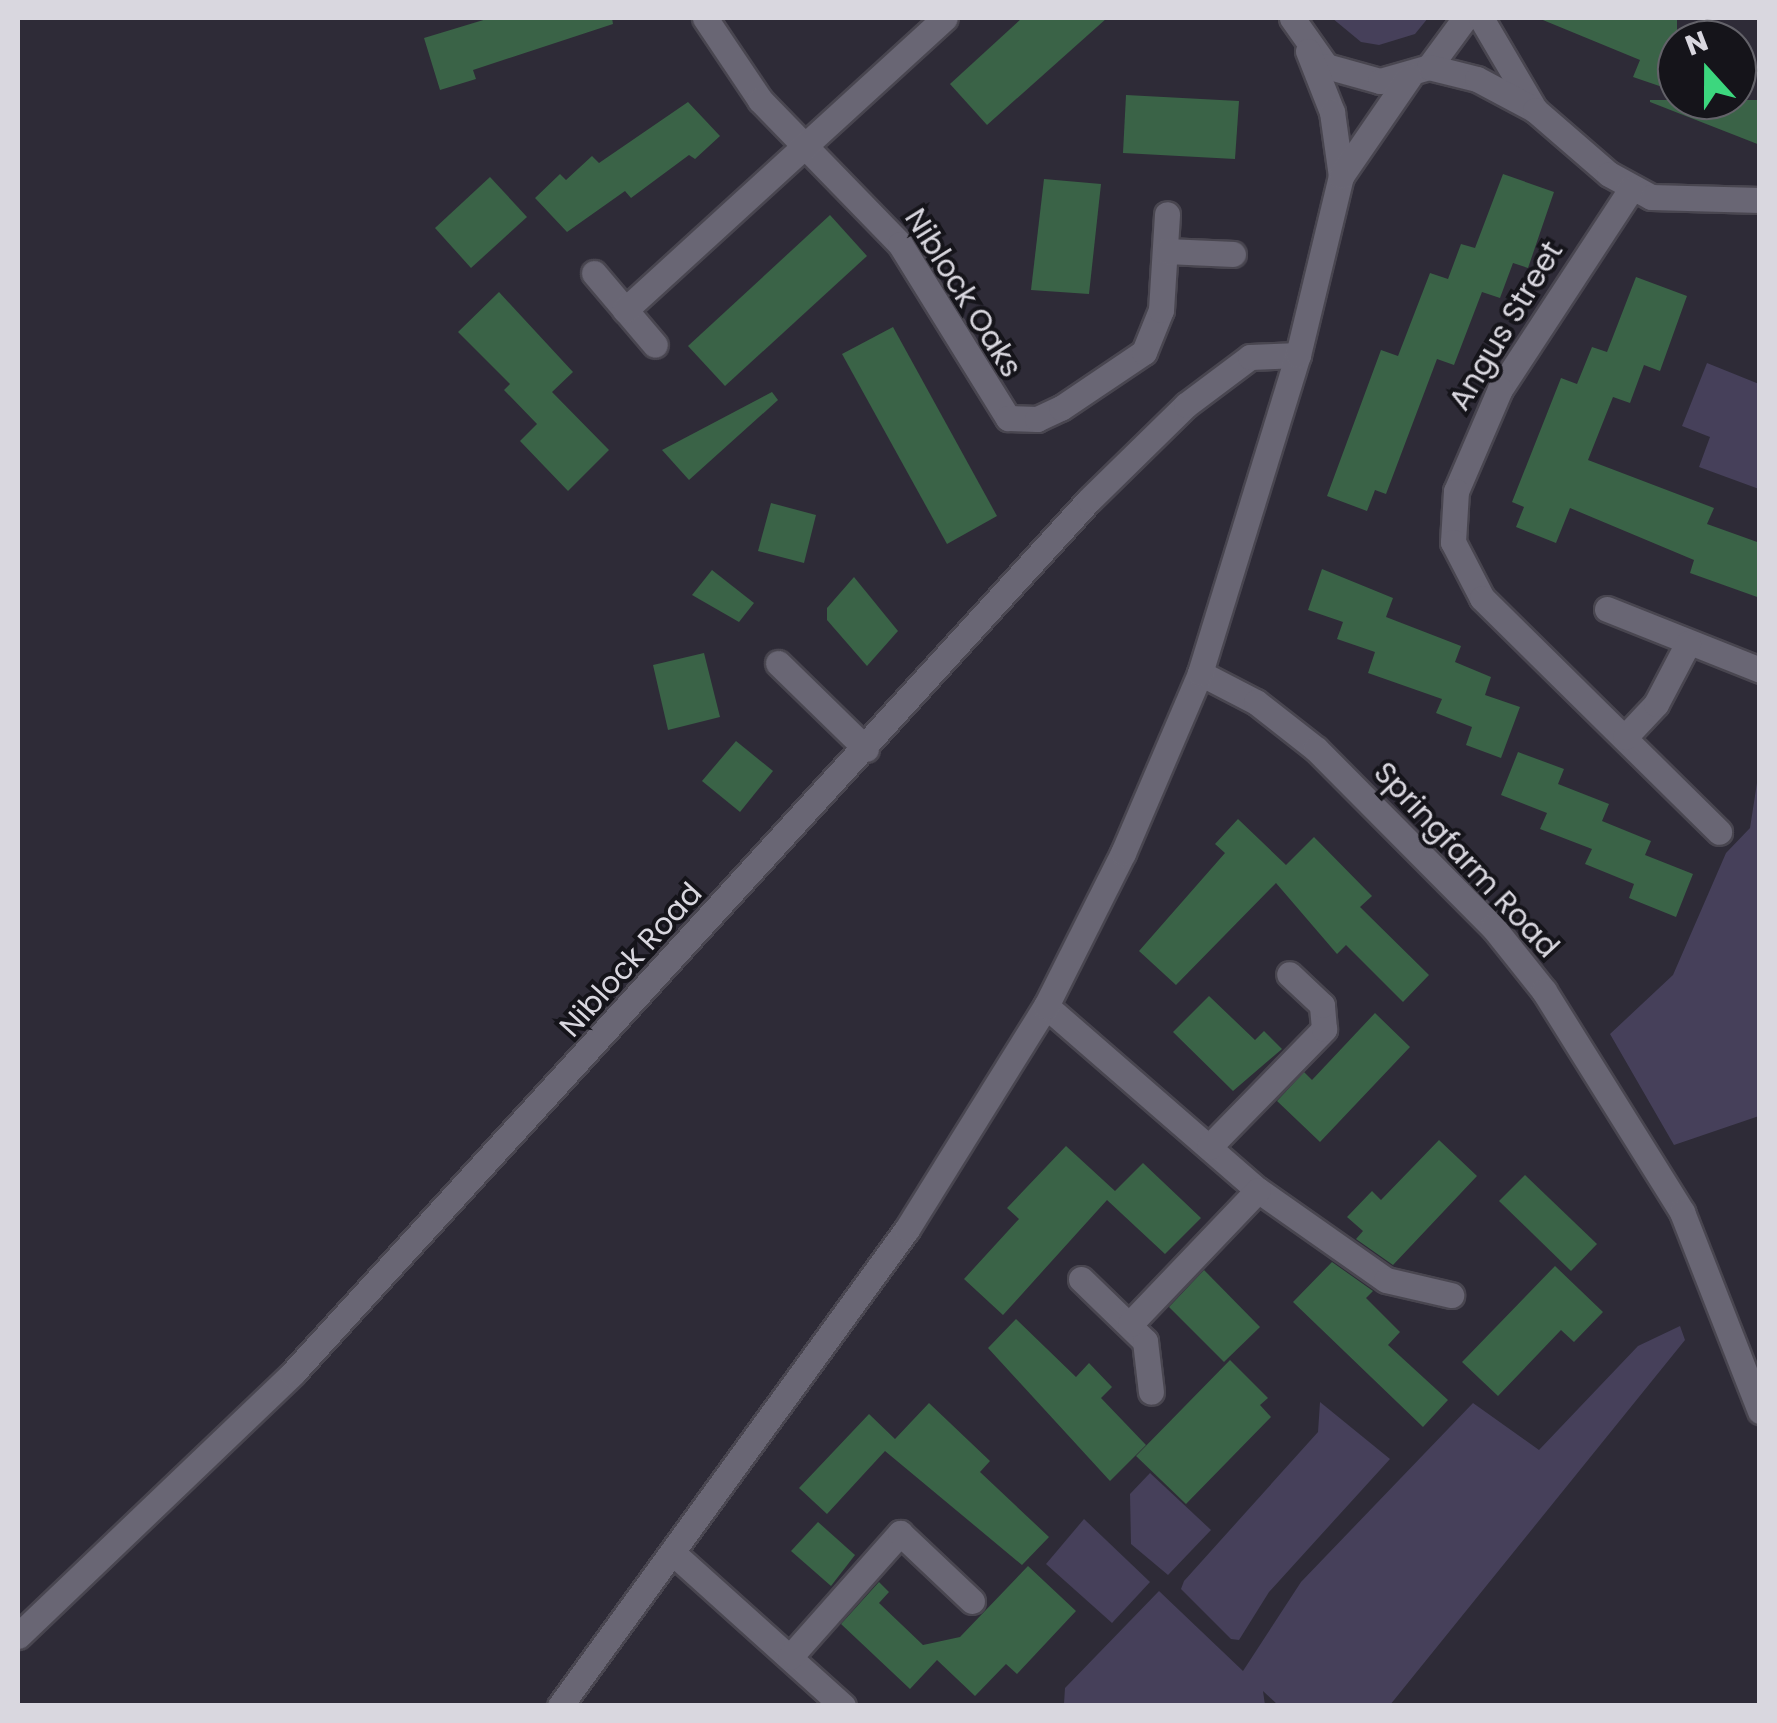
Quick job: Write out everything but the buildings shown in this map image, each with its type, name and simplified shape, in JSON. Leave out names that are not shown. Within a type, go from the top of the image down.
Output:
[{"type":"street","name":"Niblock Oaks","points":[[705,18],[760,100],[900,244],[1008,418],[1037,419],[1061,408],[1144,352],[1161,310],[1168,252],[1167,214]]},
{"type":"street","points":[[626,310],[945,18]]},
{"type":"street","points":[[560,1706],[907,1229],[1046,1006],[1124,853],[1200,674],[1298,356],[1340,176],[1332,112],[1292,18]]},
{"type":"street","points":[[1340,176],[1465,18]]},
{"type":"street","points":[[1481,18],[1535,110]]},
{"type":"street","points":[[1306,46],[1352,78],[1419,72],[1477,80],[1535,110],[1632,188],[1673,200],[1760,200]]},
{"type":"street","name":"Angus Street","points":[[1632,188],[1500,389],[1451,522],[1459,562],[1482,598],[1719,832]]},
{"type":"street","points":[[1168,252],[1233,254]]},
{"type":"street","points":[[594,273],[655,345]]},
{"type":"street","name":"Niblock Road","points":[[18,1636],[292,1374],[866,749],[1089,500],[1186,405],[1250,357],[1298,356]]},
{"type":"street","points":[[1607,609],[1760,670]]},
{"type":"street","points":[[1625,737],[1656,704],[1688,643]]},
{"type":"street","points":[[778,663],[866,749]]},
{"type":"street","name":"Springfarm Road","points":[[1200,674],[1256,702],[1316,749],[1493,927],[1544,991],[1682,1212],[1760,1412]]},
{"type":"street","points":[[1209,1147],[1324,1029],[1322,1005],[1290,974]]},
{"type":"street","points":[[1046,1006],[1258,1190],[1386,1280],[1452,1296]]},
{"type":"street","points":[[1130,1324],[1258,1190]]},
{"type":"street","points":[[1081,1280],[1145,1340],[1151,1392]]},
{"type":"street","points":[[790,1657],[900,1532],[972,1601]]},
{"type":"street","points":[[672,1552],[843,1706]]},
{"type":"shaded area","points":[[1332,18],[1428,18],[1415,34],[1379,45],[1361,42]]},
{"type":"shaded area","points":[[1707,363],[1759,384],[1759,489],[1699,467],[1710,437],[1682,426]]},
{"type":"shaded area","points":[[1759,770],[1759,1116],[1674,1145],[1610,1034],[1673,975],[1726,853],[1750,828]]},
{"type":"shaded area","points":[[1680,1326],[1685,1340],[1390,1705],[1278,1705],[1263,1691],[1265,1705],[1064,1704],[1065,1688],[1159,1591],[1243,1671],[1301,1582],[1473,1403],[1539,1450],[1638,1346]]},
{"type":"shaded area","points":[[1320,1402],[1390,1459],[1269,1592],[1239,1640],[1231,1639],[1181,1589],[1184,1581],[1318,1432]]},
{"type":"shaded area","points":[[1150,1473],[1211,1530],[1168,1575],[1131,1544],[1130,1494]]},
{"type":"shaded area","points":[[1084,1519],[1150,1582],[1112,1623],[1046,1564]]}]
